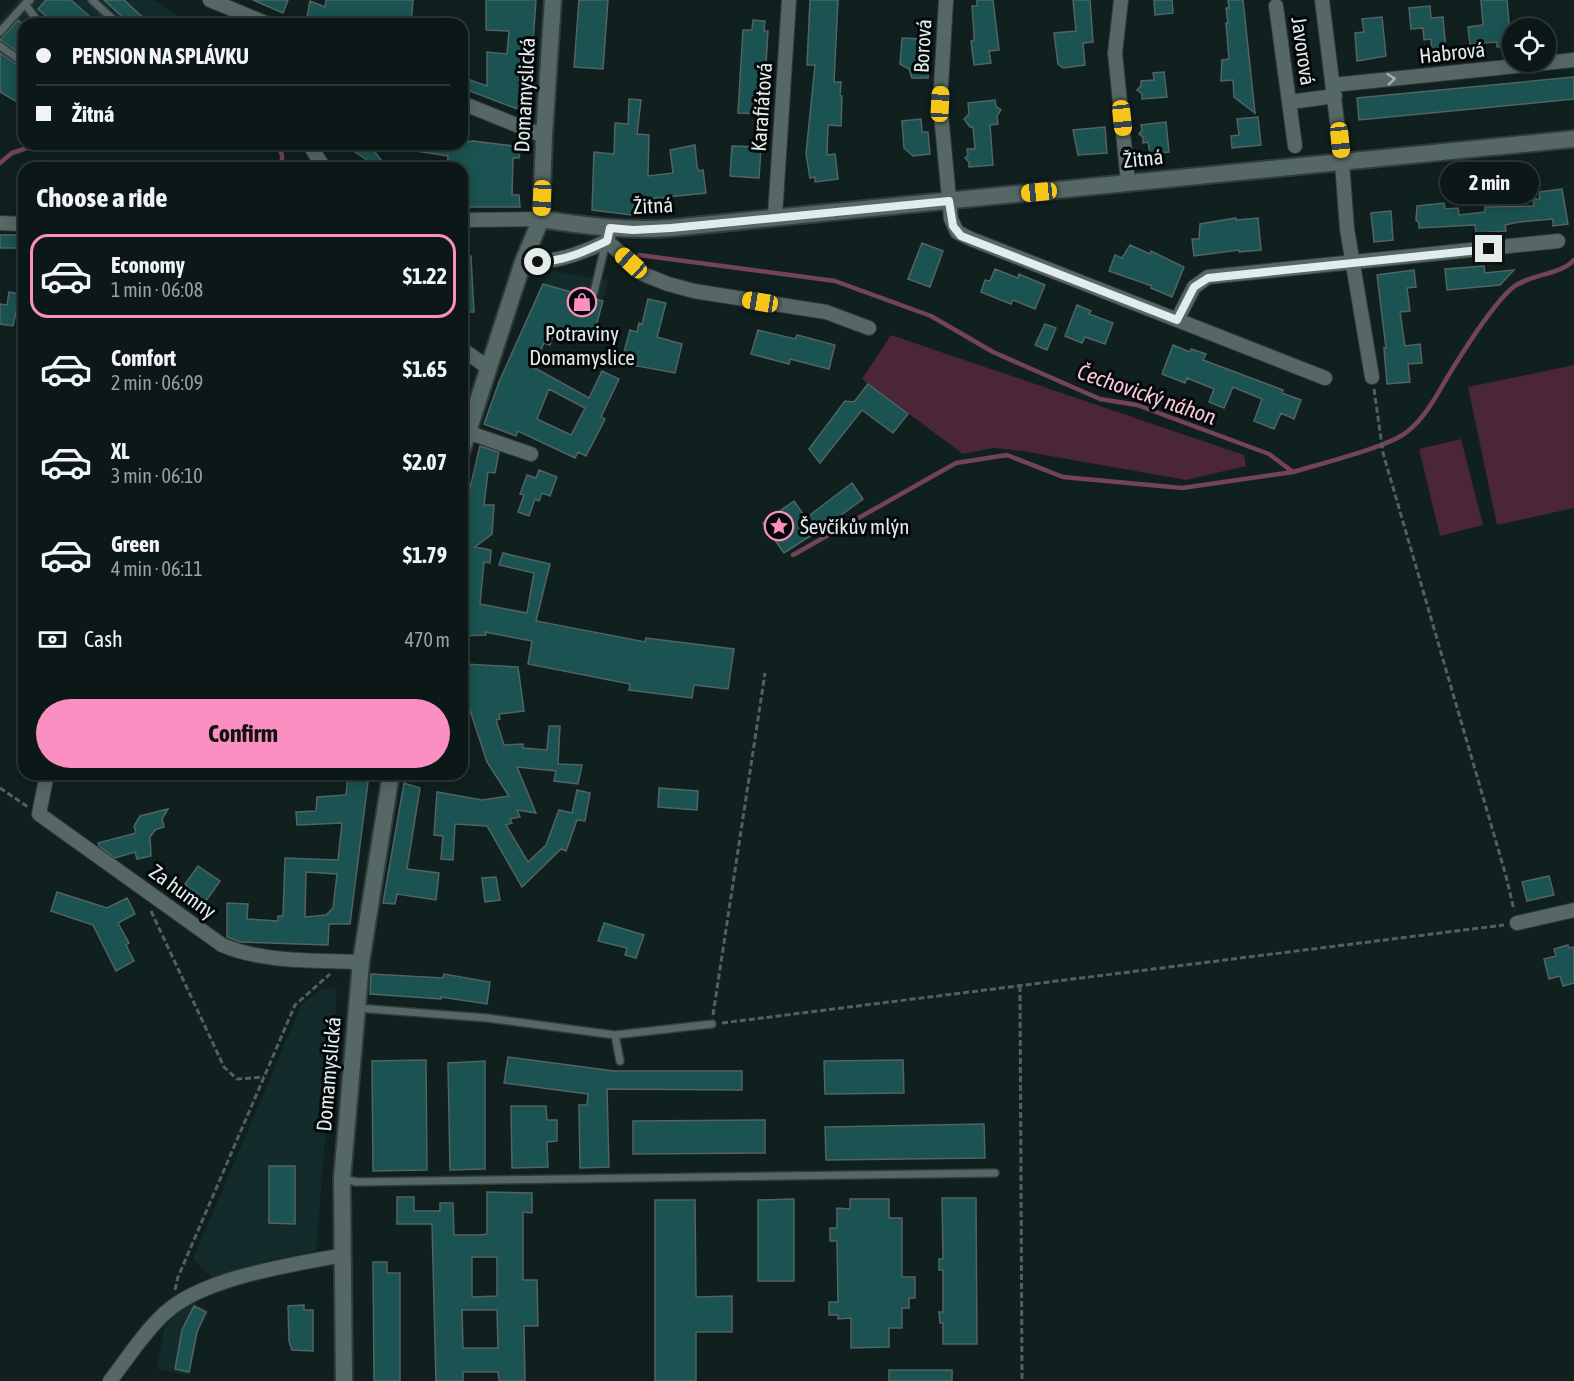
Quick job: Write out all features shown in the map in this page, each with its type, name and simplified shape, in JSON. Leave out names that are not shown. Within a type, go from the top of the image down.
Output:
[{"type":"street","points":[[210,0],[254,18]]},
{"type":"street","name":"Domamyslická","points":[[468,429],[523,262],[541,219],[553,0]]},
{"type":"street","name":"Karafiátová","points":[[775,216],[789,0]]},
{"type":"street","name":"Borová","points":[[946,0],[940,104],[949,201]]},
{"type":"street","points":[[1121,0],[1115,53],[1128,182]]},
{"type":"street","name":"Javorová","points":[[1322,0],[1342,162]]},
{"type":"street","name":"Javorová","points":[[1276,6],[1296,146]]},
{"type":"street","name":"Habrová","points":[[1334,91],[1574,60]]},
{"type":"street","name":"Javorová","points":[[1290,102],[1334,91]]},
{"type":"street","points":[[468,105],[544,136]]},
{"type":"street","name":"Žitná","points":[[523,262],[554,261],[580,254],[608,235],[633,230],[1574,139]]},
{"type":"street","points":[[1342,162],[1347,229],[1372,377]]},
{"type":"street","points":[[949,201],[953,226],[961,236],[1325,378]]},
{"type":"street","points":[[468,220],[541,219]]},
{"type":"street","name":"Žitná","points":[[541,219],[608,235]]},
{"type":"street","points":[[0,223],[18,224]]},
{"type":"street","points":[[608,235],[643,274],[668,284],[694,291],[826,312],[869,328]]},
{"type":"street","points":[[1177,320],[1194,287],[1208,278],[1558,241]]},
{"type":"street","points":[[468,353],[488,367]]},
{"type":"street","points":[[468,432],[531,454]]},
{"type":"street","points":[[39,813],[46,780]]},
{"type":"street","name":"Domamyslická","points":[[344,1381],[342,1179],[357,1008],[353,961],[390,780]]},
{"type":"street","name":"Za humny","points":[[39,813],[222,945],[238,952],[278,957],[353,961]]},
{"type":"street","points":[[1517,923],[1574,910]]},
{"type":"street","points":[[110,1381],[152,1326],[172,1307],[194,1294],[260,1272],[343,1255]]},
{"type":"lane","points":[[92,0],[112,18]]},
{"type":"lane","points":[[0,33],[28,2],[37,18]]},
{"type":"lane","points":[[0,46],[18,59]]},
{"type":"lane","points":[[594,292],[608,235]]},
{"type":"lane","points":[[357,1008],[487,1018],[615,1035],[712,1024]]},
{"type":"lane","points":[[615,1035],[620,1060]]},
{"type":"lane","points":[[342,1179],[357,1182],[995,1173]]},
{"type":"path","points":[[765,672],[712,1024],[1517,923],[1506,876],[1383,453],[1372,377]]},
{"type":"path","points":[[0,788],[39,813]]},
{"type":"path","points":[[138,885],[224,1067],[237,1079],[264,1077]]},
{"type":"path","points":[[172,1307],[178,1277],[294,1005],[353,961]]},
{"type":"path","points":[[1020,986],[1022,1381]]},
{"type":"shaded area","points":[[18,0],[154,0],[181,18],[18,18],[18,88],[0,77],[0,21]]},
{"type":"shaded area","points":[[553,271],[608,280],[594,333],[580,329],[543,284]]},
{"type":"shaded area","points":[[891,335],[1244,455],[1246,466],[1186,480],[1022,451],[993,448],[963,454],[862,379]]},
{"type":"shaded area","points":[[1574,365],[1574,508],[1497,525],[1468,387]]},
{"type":"shaded area","points":[[1461,439],[1483,525],[1440,536],[1419,449]]},
{"type":"shaded area","points":[[337,988],[316,1251],[266,1261],[216,1281],[193,1259],[302,1004],[320,990]]},
{"type":"shaded area","points":[[191,1302],[209,1311],[198,1332],[190,1375],[157,1369],[164,1329],[171,1318]]},
{"type":"building","points":[[46,0],[71,0],[91,18],[48,18],[38,9]]},
{"type":"building","points":[[104,0],[124,0],[144,18],[124,18]]},
{"type":"building","points":[[253,0],[288,0],[283,13]]},
{"type":"building","points":[[326,0],[413,0],[412,18],[307,18],[310,1],[325,7]]},
{"type":"building","points":[[486,0],[536,0],[528,113],[468,90],[468,79],[487,86],[487,52],[507,54],[509,31],[486,30]]},
{"type":"building","points":[[579,0],[608,0],[603,69],[574,67]]},
{"type":"building","points":[[810,0],[838,0],[834,82],[841,82],[840,96],[842,96],[841,126],[828,125],[827,155],[835,154],[838,179],[815,182],[815,177],[810,178],[806,154],[815,65],[807,65]]},
{"type":"building","points":[[977,0],[993,0],[999,50],[989,51],[991,63],[974,65],[971,41],[974,40],[972,6],[977,6]]},
{"type":"building","points":[[1073,0],[1090,0],[1093,42],[1083,43],[1085,65],[1063,68],[1058,64],[1054,33],[1076,31]]},
{"type":"building","points":[[1154,0],[1172,0],[1173,13],[1155,15]]},
{"type":"building","points":[[1228,0],[1243,0],[1255,113],[1234,97],[1233,80],[1221,81],[1222,60],[1229,59],[1226,23],[1228,23],[1226,8],[1229,8]]},
{"type":"building","points":[[1481,0],[1507,0],[1509,18],[1502,18],[1502,47],[1497,47],[1497,42],[1470,44],[1468,27],[1483,25]]},
{"type":"building","points":[[1430,6],[1431,18],[1443,17],[1446,52],[1432,53],[1431,39],[1424,40],[1423,28],[1411,29],[1409,8]]},
{"type":"building","points":[[1382,17],[1386,56],[1357,61],[1355,33],[1364,32],[1362,19]]},
{"type":"building","points":[[18,20],[18,52],[0,40]]},
{"type":"building","points":[[753,20],[765,21],[764,31],[768,31],[763,114],[738,113],[743,30],[752,30]]},
{"type":"building","points":[[902,38],[921,39],[921,50],[929,50],[928,78],[912,78],[909,69],[900,64]]},
{"type":"building","points":[[0,53],[18,65],[18,102],[0,92]]},
{"type":"building","points":[[1164,72],[1167,97],[1142,99],[1142,94],[1137,90],[1141,86],[1141,81],[1154,80],[1153,73]]},
{"type":"building","points":[[1574,77],[1574,99],[1359,120],[1357,98]]},
{"type":"building","points":[[629,99],[641,100],[637,134],[649,135],[648,176],[673,173],[670,150],[695,145],[697,167],[699,171],[703,170],[706,193],[649,199],[649,205],[633,205],[632,215],[592,210],[594,152],[614,154],[615,123],[628,124]]},
{"type":"building","points":[[995,100],[996,106],[1001,110],[997,116],[998,124],[990,125],[993,165],[969,167],[969,162],[965,158],[968,155],[967,149],[975,149],[973,127],[970,127],[964,119],[969,114],[968,103]]},
{"type":"building","points":[[1258,117],[1261,145],[1232,148],[1231,136],[1239,135],[1237,119]]},
{"type":"building","points":[[921,119],[922,132],[928,132],[930,154],[913,156],[904,148],[902,121]]},
{"type":"building","points":[[1166,122],[1169,152],[1150,154],[1148,142],[1143,143],[1143,137],[1139,134],[1142,130],[1141,125]]},
{"type":"building","points":[[1105,127],[1107,153],[1078,155],[1073,130]]},
{"type":"building","points":[[468,141],[521,147],[519,158],[513,158],[512,195],[519,195],[520,207],[468,207],[468,162],[448,162],[448,156],[417,151],[468,150]]},
{"type":"building","points":[[732,146],[761,147],[759,178],[730,176]]},
{"type":"building","points":[[352,150],[374,150],[382,162],[364,162],[367,160]]},
{"type":"building","points":[[1562,189],[1568,224],[1553,226],[1553,219],[1519,222],[1505,225],[1506,231],[1476,233],[1475,225],[1419,228],[1416,220],[1417,206],[1444,203],[1445,209],[1458,208],[1459,215],[1485,212],[1485,207],[1534,206],[1533,199],[1540,199],[1539,192]]},
{"type":"building","points":[[1391,211],[1393,240],[1374,242],[1371,213]]},
{"type":"building","points":[[1236,218],[1236,220],[1258,218],[1261,250],[1239,252],[1239,250],[1194,256],[1192,239],[1199,239],[1200,224]]},
{"type":"building","points":[[0,235],[18,235],[18,248],[0,248]]},
{"type":"building","points":[[922,243],[943,251],[930,287],[908,279]]},
{"type":"building","points":[[1130,245],[1150,254],[1151,251],[1184,267],[1172,297],[1151,288],[1152,286],[1109,271],[1115,255],[1122,258]]},
{"type":"building","points":[[468,256],[471,256],[474,312],[468,312]]},
{"type":"building","points":[[1484,266],[1485,273],[1514,270],[1500,285],[1447,290],[1445,269]]},
{"type":"building","points":[[995,269],[1018,278],[1019,274],[1045,285],[1035,309],[1013,300],[1011,304],[981,292],[985,280],[990,281]]},
{"type":"building","points":[[1414,270],[1416,287],[1407,288],[1410,311],[1400,312],[1405,346],[1420,344],[1422,363],[1408,364],[1410,382],[1387,384],[1384,348],[1386,348],[1377,275]]},
{"type":"building","points":[[543,284],[603,301],[594,333],[583,330],[581,340],[554,332],[550,345],[544,343],[533,367],[589,398],[602,371],[619,379],[601,417],[605,419],[586,456],[578,452],[575,458],[518,431],[516,436],[484,424],[499,382]],"holes":[[[549,389],[585,408],[571,435],[537,419]]]},
{"type":"building","points":[[9,292],[18,294],[13,326],[0,324],[0,304],[7,305]]},
{"type":"building","points":[[648,299],[666,303],[657,337],[682,344],[675,373],[621,363],[630,330],[637,332],[639,323],[642,324]]},
{"type":"building","points":[[1077,305],[1091,311],[1089,314],[1113,323],[1105,344],[1085,337],[1082,343],[1065,336]]},
{"type":"building","points":[[1045,324],[1056,328],[1047,350],[1035,345]]},
{"type":"building","points":[[758,330],[795,339],[797,335],[835,345],[829,369],[790,359],[789,364],[751,354]]},
{"type":"building","points":[[1173,345],[1190,352],[1191,349],[1206,354],[1203,360],[1283,390],[1282,393],[1301,400],[1294,419],[1281,413],[1274,429],[1254,421],[1262,399],[1233,387],[1224,408],[1209,402],[1214,389],[1187,378],[1185,383],[1162,374]]},
{"type":"building","points":[[868,384],[908,414],[893,433],[862,410],[820,463],[809,449],[845,401],[854,402]]},
{"type":"building","points":[[480,446],[499,452],[495,473],[488,472],[484,505],[494,505],[492,534],[475,547],[491,550],[490,563],[484,562],[480,604],[527,613],[534,573],[499,565],[503,553],[550,564],[536,621],[645,642],[646,638],[734,649],[728,689],[694,685],[692,698],[629,690],[630,684],[528,664],[532,641],[485,632],[486,635],[468,636],[469,492]]},
{"type":"building","points":[[539,470],[557,477],[550,496],[542,493],[539,501],[535,499],[529,516],[518,512],[524,495],[520,494],[527,475],[536,478]]},
{"type":"building","points":[[852,483],[863,499],[784,553],[763,523],[794,501],[806,518]]},
{"type":"building","points":[[468,664],[518,667],[524,711],[499,714],[500,719],[496,720],[504,745],[523,744],[523,748],[547,750],[549,726],[560,726],[558,764],[582,765],[578,784],[554,781],[556,771],[517,767],[536,813],[517,810],[520,817],[510,819],[512,823],[506,825],[528,862],[546,845],[559,810],[572,813],[577,790],[590,793],[585,821],[577,820],[566,851],[561,849],[522,887],[487,826],[455,824],[453,860],[441,859],[443,836],[434,835],[437,792],[482,800],[509,796],[487,762],[469,707]]},
{"type":"building","points":[[347,780],[368,780],[350,924],[329,924],[328,945],[240,942],[227,937],[227,903],[248,904],[247,919],[278,921],[278,916],[283,916],[285,858],[338,860],[342,823],[297,825],[296,812],[316,811],[317,797],[346,795]],"holes":[[[306,872],[337,874],[333,908],[326,915],[305,917]]]},
{"type":"building","points":[[404,783],[420,788],[407,869],[439,873],[436,900],[397,894],[395,904],[383,903]]},
{"type":"building","points":[[659,788],[698,791],[697,810],[658,807]]},
{"type":"building","points":[[168,809],[162,819],[164,827],[155,830],[150,837],[151,856],[137,859],[135,852],[115,858],[99,846],[98,843],[136,833],[134,826],[140,816]]},
{"type":"building","points":[[198,866],[220,881],[206,901],[185,884]]},
{"type":"building","points":[[1549,876],[1554,895],[1527,901],[1522,882]]},
{"type":"building","points":[[496,877],[500,900],[485,902],[482,878]]},
{"type":"building","points":[[57,892],[107,908],[127,898],[135,914],[118,923],[129,943],[126,945],[134,961],[116,971],[93,925],[51,911]]},
{"type":"building","points":[[604,923],[644,935],[636,958],[625,955],[627,948],[598,941]]},
{"type":"building","points":[[1568,945],[1569,948],[1574,947],[1574,983],[1563,986],[1560,976],[1549,979],[1544,959],[1556,956],[1554,949]]},
{"type":"building","points":[[371,974],[443,978],[444,974],[490,982],[487,1004],[441,997],[441,999],[370,994]]},
{"type":"building","points":[[508,1057],[614,1071],[742,1071],[742,1090],[607,1089],[609,1167],[580,1168],[579,1105],[587,1105],[588,1094],[504,1083]]},
{"type":"building","points":[[426,1060],[427,1170],[373,1171],[372,1061]]},
{"type":"building","points":[[903,1060],[904,1093],[825,1094],[824,1061]]},
{"type":"building","points":[[485,1061],[485,1169],[450,1170],[448,1063]]},
{"type":"building","points":[[511,1106],[546,1106],[547,1120],[557,1120],[557,1141],[547,1142],[548,1167],[512,1168]]},
{"type":"building","points":[[765,1120],[765,1153],[633,1154],[633,1121]]},
{"type":"building","points":[[984,1124],[985,1158],[826,1160],[825,1127]]},
{"type":"building","points":[[269,1166],[295,1166],[295,1224],[269,1223]]},
{"type":"building","points":[[487,1192],[532,1193],[532,1213],[523,1212],[523,1280],[537,1280],[538,1326],[524,1326],[525,1381],[499,1381],[498,1372],[463,1372],[463,1381],[436,1381],[432,1224],[397,1224],[397,1197],[414,1197],[414,1211],[440,1211],[440,1203],[453,1203],[454,1235],[487,1234]],"holes":[[[472,1257],[497,1257],[497,1296],[472,1297]],[[462,1310],[497,1310],[498,1348],[463,1348]]]},
{"type":"building","points":[[942,1198],[976,1198],[977,1344],[943,1344],[943,1323],[940,1323],[939,1312],[943,1312],[943,1270],[939,1270],[939,1259],[943,1259]]},
{"type":"building","points":[[794,1199],[794,1281],[758,1281],[758,1200]]},
{"type":"building","points":[[850,1199],[889,1199],[889,1218],[902,1218],[902,1277],[915,1277],[915,1298],[909,1298],[909,1308],[902,1308],[902,1328],[889,1328],[889,1347],[851,1348],[851,1318],[838,1319],[838,1315],[829,1315],[829,1302],[838,1302],[837,1241],[830,1241],[830,1228],[837,1228],[837,1208],[850,1209]]},
{"type":"building","points":[[655,1200],[695,1200],[696,1297],[732,1296],[732,1332],[696,1332],[696,1381],[655,1381]]},
{"type":"building","points":[[373,1262],[387,1262],[387,1273],[400,1273],[400,1381],[374,1381]]},
{"type":"building","points":[[304,1305],[304,1310],[313,1310],[313,1351],[292,1350],[289,1341],[288,1306]]},
{"type":"building","points":[[194,1306],[206,1312],[197,1332],[189,1372],[175,1369],[182,1330]]},
{"type":"building","points":[[889,1370],[952,1370],[952,1381],[889,1381]]},
{"type":"waterway","name":"Čechovický náhon","points":[[0,163],[12,153],[21,150]]},
{"type":"waterway","name":"Čechovický náhon","points":[[280,150],[282,162]]},
{"type":"waterway","name":"Čechovický náhon","points":[[639,255],[835,281],[931,316],[993,352],[1100,399],[1137,405],[1269,454],[1293,472],[1371,449],[1408,431],[1427,410],[1473,338],[1505,295],[1519,283],[1561,269],[1574,260]]},
{"type":"waterway","points":[[793,555],[956,463],[1007,455],[1063,477],[1182,488],[1293,472]]},
{"type":"place","name":"Potraviny Domamyslice","points":[[582,302]]},
{"type":"place","name":"Ševčíkův mlýn","points":[[779,526]]},
{"type":"route","points":[[538,262],[554,261],[580,254],[607,241],[610,228],[633,230],[671,228],[775,216],[949,201],[953,226],[961,236],[1177,320],[1194,287],[1208,278],[1219,275],[1489,249]]}]
